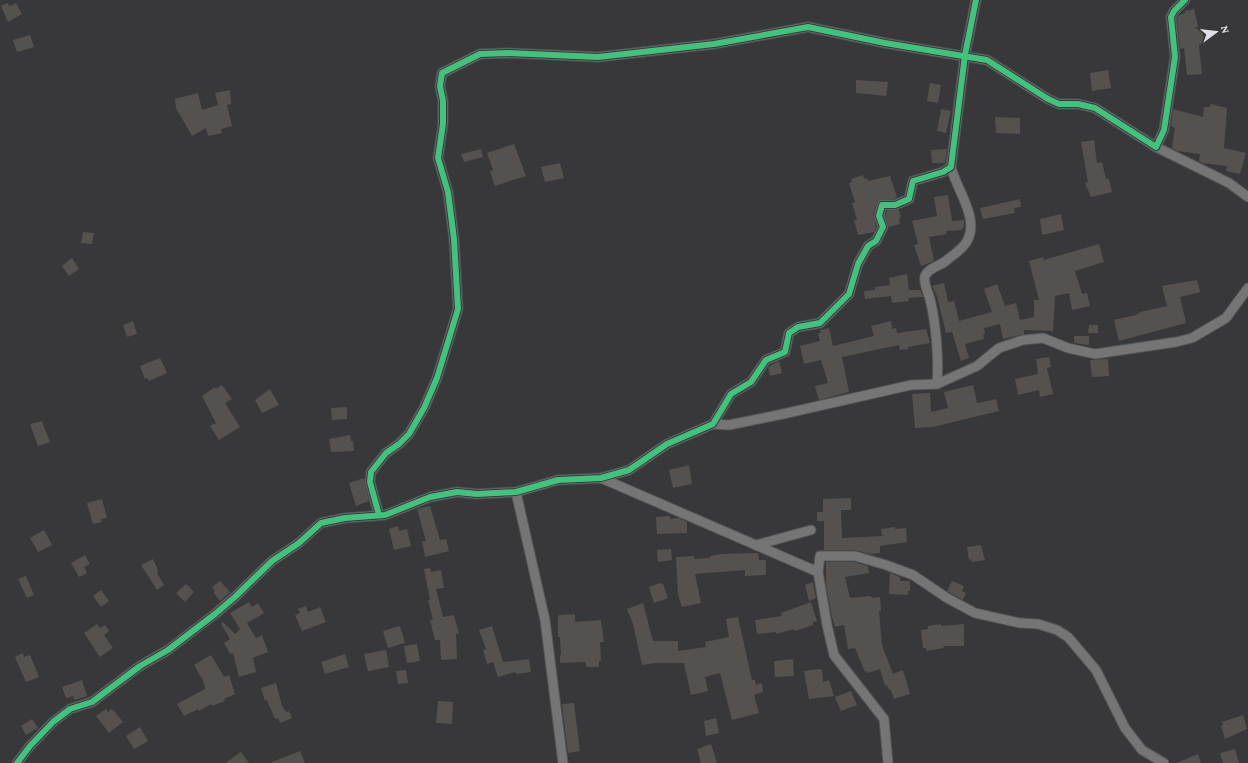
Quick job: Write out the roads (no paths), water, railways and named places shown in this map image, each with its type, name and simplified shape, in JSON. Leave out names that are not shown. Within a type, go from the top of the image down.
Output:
[{"type":"street","points":[[937,384],[938,370],[934,321],[925,284],[925,276],[929,271],[945,262],[963,248],[968,240],[971,226],[969,213],[953,178],[951,167],[965,55],[976,0]]},
{"type":"street","points":[[1156,147],[1164,130],[1174,57],[1171,17],[1174,11],[1185,0]]},
{"type":"street","points":[[379,515],[370,482],[371,472],[386,453],[400,444],[409,434],[424,408],[437,378],[458,309],[454,239],[448,192],[438,158],[444,124],[443,101],[440,86],[442,73],[480,54],[507,53],[598,57],[714,44],[808,27],[885,43],[965,55],[987,60],[1048,99],[1059,104],[1078,104],[1095,108],[1156,147],[1229,183],[1248,197]]},
{"type":"street","points":[[714,424],[731,394],[751,382],[766,360],[785,352],[789,333],[798,327],[820,323],[849,294],[858,264],[868,246],[876,240],[883,227],[879,216],[882,205],[895,205],[909,199],[913,182],[943,172],[951,167]]},
{"type":"street","points":[[17,763],[30,746],[53,722],[70,709],[92,702],[140,666],[168,650],[215,614],[272,561],[299,543],[321,523],[345,518],[385,515],[430,497],[457,492],[477,494],[516,492],[558,480],[601,478],[629,470],[667,444],[714,424],[729,425],[911,385],[937,384],[977,366],[999,348],[1023,340],[1043,338],[1068,348],[1094,354],[1176,342],[1192,338],[1226,318],[1248,288]]},
{"type":"street","points":[[601,478],[818,572]]},
{"type":"street","points":[[516,492],[545,620],[563,763]]},
{"type":"street","points":[[756,545],[811,530]]},
{"type":"street","points":[[888,763],[884,719],[834,655],[826,625],[818,572],[820,556],[856,556],[913,575],[947,598],[975,613],[1020,623],[1038,624],[1057,630],[1068,637],[1081,650],[1096,670],[1125,728],[1142,750],[1164,763]]}]
